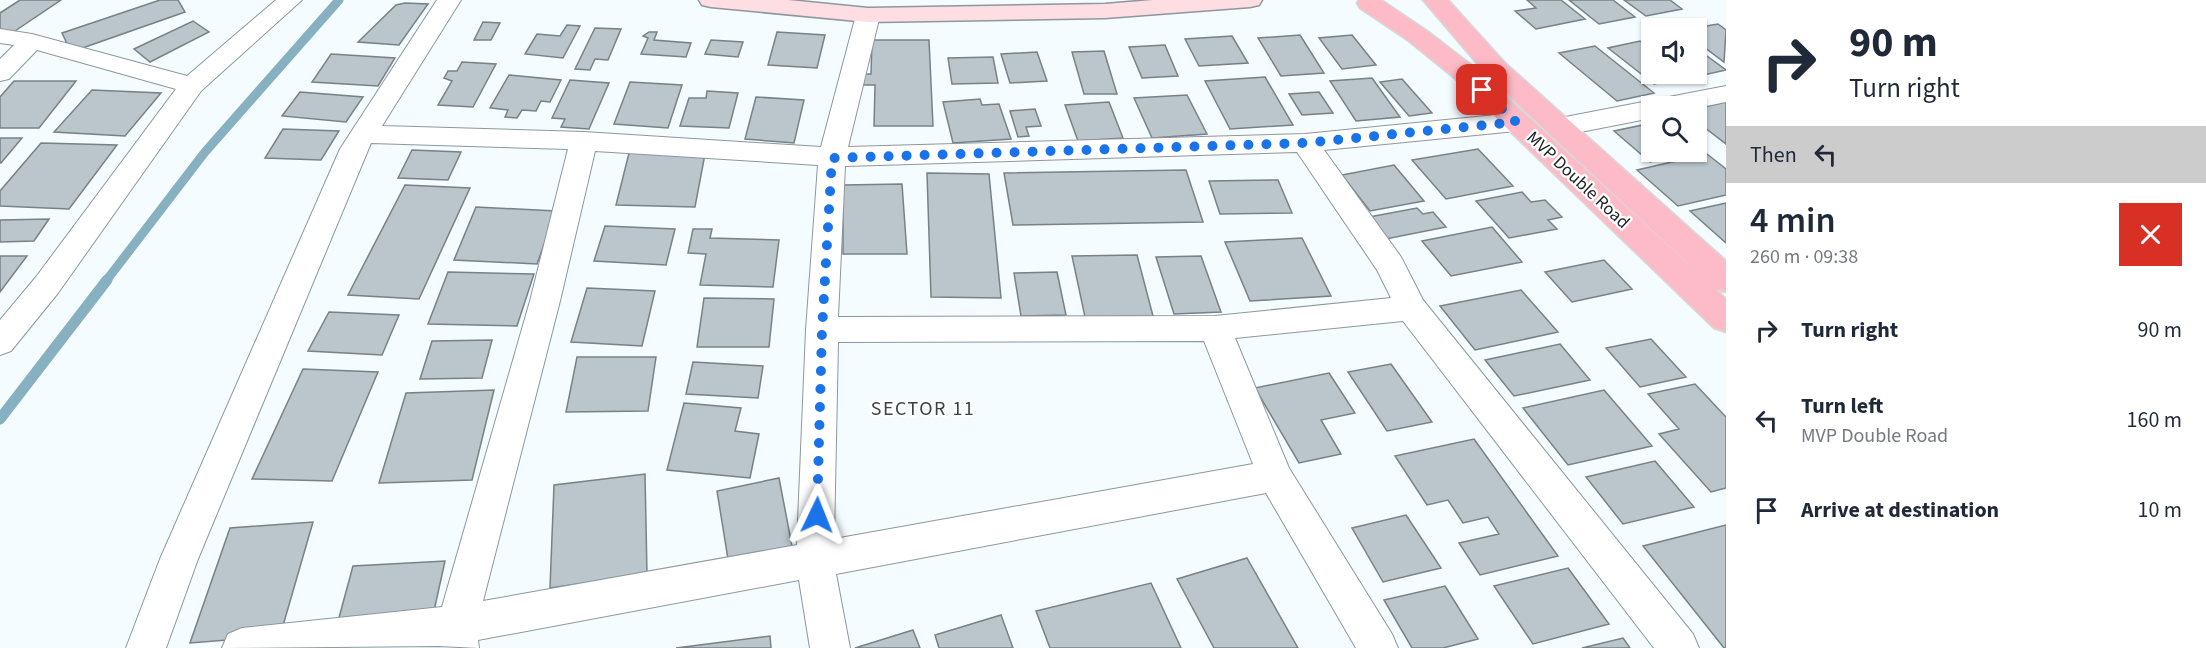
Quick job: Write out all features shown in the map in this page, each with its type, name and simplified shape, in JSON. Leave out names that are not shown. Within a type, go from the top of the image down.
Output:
[{"type":"main road","points":[[711,0],[868,15],[1105,11],[1250,0]]},
{"type":"main road","points":[[1364,2],[1390,6],[1422,2]]},
{"type":"main road","name":"MVP Double Road","points":[[1364,2],[1426,42],[1466,74],[1726,319]]},
{"type":"main road","name":"MVP Double Road","points":[[1422,2],[1726,280]]},
{"type":"street","points":[[0,342],[47,285],[192,86],[290,0]]},
{"type":"street","points":[[146,648],[179,559],[354,148],[449,0]]},
{"type":"street","points":[[830,648],[815,561],[822,330],[832,158],[868,15]]},
{"type":"street","points":[[0,36],[32,41],[192,86]]},
{"type":"street","points":[[0,74],[32,41]]},
{"type":"street","points":[[1707,98],[1726,94]]},
{"type":"street","points":[[1560,127],[1641,111]]},
{"type":"street","points":[[363,134],[584,141],[832,158],[1305,143],[1516,122]]},
{"type":"street","points":[[458,637],[584,141]]},
{"type":"street","points":[[1305,143],[1390,265],[1410,308],[1678,648]]},
{"type":"street","points":[[822,330],[1215,328],[1410,308]]},
{"type":"street","points":[[1215,328],[1275,476],[1378,648]]},
{"type":"street","points":[[242,648],[458,637],[815,561],[1275,476]]},
{"type":"building","points":[[20,0],[61,0],[9,35],[0,32],[0,13]]},
{"type":"building","points":[[160,0],[178,0],[185,12],[71,52],[62,33]]},
{"type":"building","points":[[1527,0],[1561,0],[1585,19],[1536,29],[1515,11],[1536,8]]},
{"type":"building","points":[[1569,0],[1613,0],[1635,17],[1599,24]]},
{"type":"building","points":[[1624,0],[1670,0],[1682,9],[1646,16]]},
{"type":"building","points":[[428,4],[399,45],[358,42],[396,5]]},
{"type":"building","points":[[193,21],[209,32],[150,62],[134,49]]},
{"type":"building","points":[[483,22],[500,23],[491,40],[474,40]]},
{"type":"building","points":[[1718,24],[1726,30],[1724,62],[1707,49],[1707,26]]},
{"type":"building","points":[[567,25],[580,26],[563,58],[525,54],[537,34],[560,36]]},
{"type":"building","points":[[595,28],[621,29],[608,60],[595,59],[590,70],[575,69]]},
{"type":"building","points":[[649,32],[657,32],[654,40],[691,43],[686,57],[641,54],[648,38],[643,36]]},
{"type":"building","points":[[777,32],[825,35],[817,68],[768,65]]},
{"type":"building","points":[[1300,35],[1324,73],[1281,76],[1258,38]]},
{"type":"building","points":[[1352,35],[1376,65],[1342,69],[1319,38]]},
{"type":"building","points":[[1232,36],[1248,63],[1199,66],[1185,39]]},
{"type":"building","points":[[711,40],[743,42],[738,57],[705,54]]},
{"type":"building","points":[[872,40],[929,40],[933,126],[874,126],[875,85],[862,85],[861,74],[871,74]]},
{"type":"building","points":[[1641,42],[1641,74],[1608,48]]},
{"type":"building","points":[[1165,45],[1178,76],[1142,78],[1129,47]]},
{"type":"building","points":[[1595,46],[1654,93],[1617,101],[1559,53]]},
{"type":"building","points":[[1104,51],[1117,94],[1084,94],[1072,52]]},
{"type":"building","points":[[1037,52],[1047,81],[1010,83],[1001,54]]},
{"type":"building","points":[[331,54],[395,58],[378,86],[312,82]]},
{"type":"building","points":[[1707,56],[1726,70],[1707,74]]},
{"type":"building","points":[[993,57],[998,83],[952,84],[948,58]]},
{"type":"building","points":[[462,62],[496,64],[473,107],[438,105],[452,81],[444,78],[448,71],[457,71]]},
{"type":"building","points":[[509,75],[561,80],[550,102],[541,101],[536,111],[522,110],[517,118],[505,117],[508,110],[490,108]]},
{"type":"building","points":[[1265,77],[1293,125],[1230,129],[1205,81]]},
{"type":"building","points":[[1372,78],[1400,117],[1356,121],[1330,81]]},
{"type":"building","points":[[1402,79],[1432,113],[1409,116],[1380,82]]},
{"type":"building","points":[[570,80],[609,83],[589,129],[561,127],[565,119],[552,118]]},
{"type":"building","points":[[14,81],[76,81],[39,128],[0,128],[0,97]]},
{"type":"building","points":[[630,82],[682,85],[668,128],[614,124]]},
{"type":"building","points":[[92,90],[161,93],[125,136],[54,132]]},
{"type":"building","points":[[707,91],[738,93],[729,128],[680,126],[689,98],[706,98]]},
{"type":"building","points":[[300,92],[363,97],[346,122],[282,116]]},
{"type":"building","points":[[1319,92],[1333,113],[1302,115],[1289,94]]},
{"type":"building","points":[[1187,95],[1207,134],[1152,138],[1134,98]]},
{"type":"building","points":[[756,97],[804,100],[794,143],[745,139]]},
{"type":"building","points":[[980,99],[982,105],[999,104],[1011,139],[953,143],[943,102]]},
{"type":"building","points":[[1109,102],[1123,138],[1078,141],[1065,105]]},
{"type":"building","points":[[1726,102],[1726,144],[1707,129],[1707,106]]},
{"type":"building","points":[[1035,109],[1041,126],[1026,127],[1029,136],[1018,137],[1010,111]]},
{"type":"building","points":[[1641,125],[1641,154],[1614,131]]},
{"type":"building","points":[[283,129],[339,131],[321,160],[265,158]]},
{"type":"building","points":[[0,138],[22,138],[1,163],[0,163]]},
{"type":"building","points":[[41,143],[117,145],[69,209],[0,206],[0,191]]},
{"type":"building","points":[[1478,149],[1513,186],[1446,199],[1412,160]]},
{"type":"building","points":[[412,150],[461,152],[448,180],[398,178]]},
{"type":"building","points":[[629,153],[705,154],[695,207],[616,205]]},
{"type":"building","points":[[1707,154],[1726,169],[1726,195],[1678,206],[1637,170],[1672,162],[1707,162]]},
{"type":"building","points":[[1394,165],[1424,201],[1370,211],[1342,175]]},
{"type":"building","points":[[1186,170],[1203,222],[1013,225],[1004,173]]},
{"type":"building","points":[[927,173],[989,174],[1001,298],[931,297]]},
{"type":"building","points":[[1278,180],[1292,213],[1220,214],[1209,181]]},
{"type":"building","points":[[902,184],[907,254],[843,254],[843,185]]},
{"type":"building","points":[[405,185],[470,188],[419,299],[348,295]]},
{"type":"building","points":[[1522,192],[1531,202],[1545,200],[1562,217],[1548,220],[1557,229],[1509,238],[1476,201]]},
{"type":"building","points":[[1726,203],[1726,243],[1690,211]]},
{"type":"building","points":[[476,207],[556,211],[537,264],[454,260]]},
{"type":"building","points":[[1417,208],[1423,214],[1433,212],[1446,227],[1386,239],[1369,217]]},
{"type":"building","points":[[49,219],[34,241],[0,242],[0,220]]},
{"type":"building","points":[[605,226],[675,229],[666,265],[594,261]]},
{"type":"building","points":[[1492,227],[1522,262],[1451,276],[1422,241]]},
{"type":"building","points":[[693,229],[712,229],[710,238],[779,240],[773,287],[700,285],[706,254],[688,253]]},
{"type":"building","points":[[1302,238],[1331,296],[1250,301],[1225,242]]},
{"type":"building","points":[[1137,255],[1153,316],[1085,317],[1072,256]]},
{"type":"building","points":[[0,256],[27,256],[0,292]]},
{"type":"building","points":[[1201,256],[1221,312],[1174,314],[1156,257]]},
{"type":"building","points":[[1604,260],[1632,289],[1572,302],[1545,272]]},
{"type":"building","points":[[448,272],[534,274],[517,326],[428,324]]},
{"type":"building","points":[[1057,272],[1066,315],[1021,316],[1014,273]]},
{"type":"building","points":[[587,288],[655,291],[642,346],[571,342]]},
{"type":"building","points":[[1521,290],[1558,332],[1475,350],[1440,306]]},
{"type":"building","points":[[704,298],[774,299],[769,347],[697,347]]},
{"type":"building","points":[[329,312],[399,315],[382,355],[308,351]]},
{"type":"building","points":[[1651,339],[1686,377],[1640,387],[1606,348]]},
{"type":"building","points":[[492,340],[482,378],[420,379],[432,341]]},
{"type":"building","points":[[1560,344],[1590,380],[1514,396],[1485,360]]},
{"type":"building","points":[[577,357],[656,357],[648,411],[566,412]]},
{"type":"building","points":[[693,362],[763,366],[758,398],[686,394]]},
{"type":"building","points":[[1391,364],[1432,422],[1387,431],[1348,372]]},
{"type":"building","points":[[303,369],[378,372],[332,481],[252,479]]},
{"type":"building","points":[[1329,373],[1355,413],[1321,420],[1341,454],[1299,463],[1255,388]]},
{"type":"building","points":[[1695,384],[1726,417],[1726,488],[1711,492],[1659,434],[1679,429],[1648,394]]},
{"type":"building","points":[[494,390],[472,480],[379,483],[406,393]]},
{"type":"building","points":[[1604,390],[1652,446],[1568,465],[1523,408]]},
{"type":"building","points":[[684,403],[741,408],[735,431],[759,434],[750,478],[667,470]]},
{"type":"building","points":[[1474,439],[1558,556],[1480,575],[1459,543],[1499,534],[1488,517],[1463,523],[1448,500],[1427,505],[1395,456]]},
{"type":"building","points":[[1655,461],[1694,507],[1623,524],[1586,477]]},
{"type":"building","points":[[645,474],[647,574],[550,588],[554,485]]},
{"type":"building","points":[[779,478],[792,546],[728,559],[717,491]]},
{"type":"building","points":[[1406,515],[1441,568],[1383,582],[1352,528]]},
{"type":"building","points":[[313,522],[280,636],[190,643],[230,528]]},
{"type":"building","points":[[1726,525],[1726,648],[1724,648],[1643,546]]},
{"type":"building","points":[[1247,558],[1298,648],[1214,648],[1177,579]]},
{"type":"building","points":[[445,561],[432,620],[337,625],[353,566]]},
{"type":"building","points":[[1568,568],[1609,624],[1533,644],[1494,586]]},
{"type":"building","points":[[1151,583],[1181,648],[1050,648],[1036,611]]},
{"type":"building","points":[[1445,586],[1478,639],[1443,648],[1412,648],[1384,600]]},
{"type":"building","points":[[1001,615],[1013,648],[939,648],[935,635]]},
{"type":"building","points":[[913,630],[920,648],[855,648]]},
{"type":"building","points":[[770,636],[771,648],[676,648]]},
{"type":"building","points":[[1623,638],[1630,648],[1582,648]]},
{"type":"waterway","points":[[106,281],[205,152],[339,0]]},
{"type":"waterway","points":[[0,419],[107,280]]},
{"type":"district","name":"SECTOR 11","points":[[923,409]]},
{"type":"route","points":[[817,515],[822,330],[832,158],[1305,143],[1516,122],[1482,90]]}]
